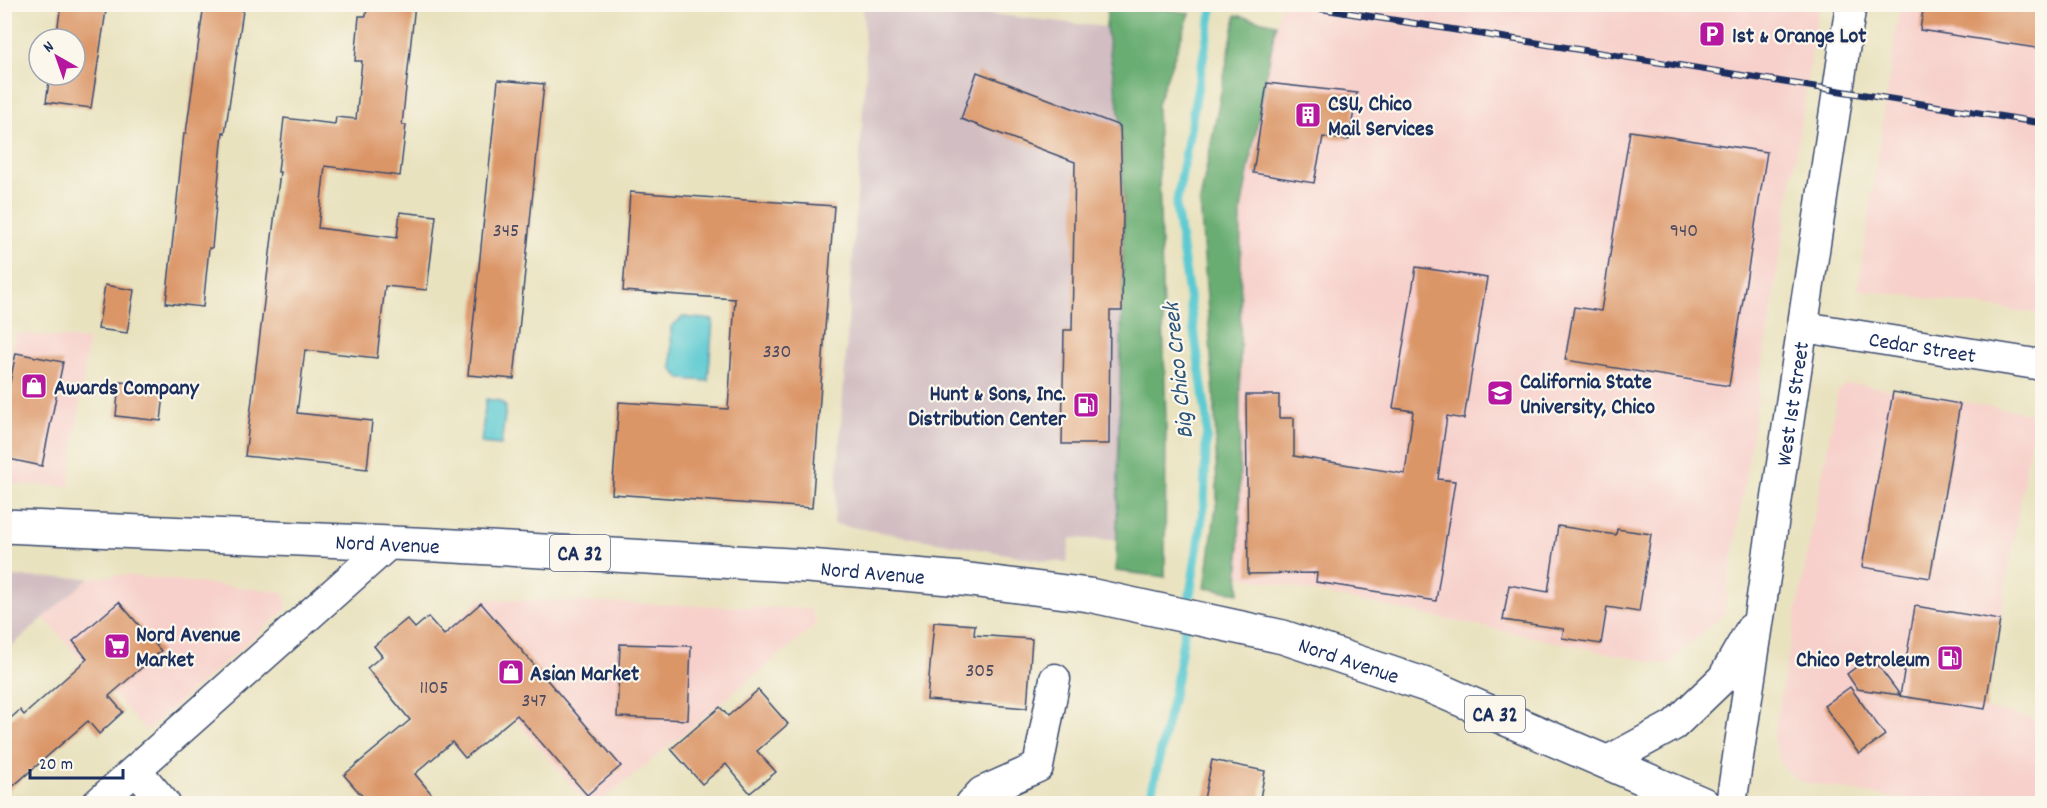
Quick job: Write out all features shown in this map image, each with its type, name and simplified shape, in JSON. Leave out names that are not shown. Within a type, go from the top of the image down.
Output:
[{"type":"main road","name":"Nord Avenue","points":[[4,526],[390,543],[808,566],[962,579],[1089,595],[1283,637],[1432,687],[1703,804]]},
{"type":"street","name":"West 1st Street","points":[[1731,804],[1851,4]]},
{"type":"street","name":"Cedar Street","points":[[1804,327],[2043,365]]},
{"type":"street","points":[[97,804],[390,543]]},
{"type":"street","points":[[1606,762],[1674,725],[1723,678],[1760,613]]},
{"type":"street","points":[[971,804],[982,792],[1038,767],[1055,679]]},
{"type":"street","points":[[136,770],[165,804]]},
{"type":"shaded area","points":[[863,5],[908,5],[1106,27],[1120,126],[1122,311],[1116,540],[1070,538],[1067,562],[1047,561],[834,524],[866,68]]},
{"type":"shaded area","name":"California State University, Chico","points":[[1280,5],[1819,5],[1724,614],[1667,665],[1240,576],[1242,209]]},
{"type":"shaded area","points":[[1900,5],[2042,5],[2042,314],[1858,289]]},
{"type":"shaded area","points":[[16,333],[88,340],[69,486],[5,484],[5,395]]},
{"type":"shaded area","points":[[1857,384],[2035,414],[1985,709],[2042,720],[2042,803],[1921,803],[1798,781],[1781,764],[1773,737],[1838,391],[1845,385]]},
{"type":"shaded area","points":[[123,575],[284,592],[287,609],[146,731],[44,618],[89,578]]},
{"type":"shaded area","points":[[5,577],[89,578],[5,652]]},
{"type":"shaded area","points":[[481,599],[811,609],[817,624],[598,804],[586,803],[443,632]]},
{"type":"green space","points":[[1108,5],[1135,5],[1190,13],[1157,104],[1166,421],[1165,577],[1116,571],[1124,210],[1121,125],[1106,27]]},
{"type":"green space","points":[[1236,15],[1276,24],[1241,210],[1239,593],[1205,588],[1217,499],[1215,411],[1200,201]]},
{"type":"water","points":[[683,317],[713,320],[708,381],[681,379],[672,369],[671,327]]},
{"type":"water","points":[[486,399],[500,401],[506,407],[501,445],[481,443]]},
{"type":"building","points":[[61,4],[107,4],[91,108],[46,102],[48,87],[87,87],[87,27],[58,27]]},
{"type":"building","points":[[204,4],[244,4],[225,133],[223,132],[212,248],[209,248],[203,307],[166,303],[184,133],[186,133]]},
{"type":"building","points":[[367,4],[415,4],[402,125],[406,125],[400,176],[325,166],[318,228],[397,238],[400,212],[436,216],[427,290],[385,286],[377,358],[305,350],[297,413],[372,421],[367,469],[245,456],[280,172],[278,172],[284,118],[335,124],[336,117],[356,119],[362,61],[355,61],[359,16],[366,16]]},
{"type":"building","points":[[1924,4],[2043,4],[2043,49],[1920,30]]},
{"type":"building","points":[[977,72],[1120,126],[1123,211],[1122,311],[1110,311],[1109,444],[1062,444],[1064,330],[1072,330],[1075,162],[961,119]]},
{"type":"building","points":[[498,80],[544,84],[514,379],[468,375]]},
{"type":"building","name":"CSU, Chico Mail Services","points":[[1267,83],[1357,93],[1349,140],[1323,137],[1314,183],[1253,173]]},
{"type":"building","points":[[1630,131],[1767,152],[1729,386],[1565,360],[1574,307],[1601,311]]},
{"type":"building","points":[[630,192],[834,206],[812,508],[612,494],[619,402],[728,409],[735,299],[623,291]]},
{"type":"building","points":[[1416,267],[1487,278],[1464,419],[1447,416],[1438,479],[1455,481],[1436,601],[1316,582],[1317,573],[1248,574],[1246,395],[1279,395],[1279,418],[1294,418],[1294,456],[1405,474],[1413,411],[1393,408]]},
{"type":"building","points":[[105,285],[134,290],[127,333],[98,329]]},
{"type":"building","name":"Awards Company","points":[[16,353],[63,362],[42,466],[4,458],[4,411]]},
{"type":"building","points":[[119,382],[165,386],[161,421],[116,416]]},
{"type":"building","points":[[1893,392],[1960,404],[1930,578],[1862,567]]},
{"type":"building","points":[[1558,526],[1616,535],[1617,529],[1651,534],[1639,612],[1607,607],[1601,644],[1562,638],[1564,629],[1503,620],[1509,585],[1548,592]]},
{"type":"building","points":[[119,602],[161,651],[109,696],[123,712],[99,734],[88,721],[4,794],[4,724],[20,710],[24,715],[87,659],[73,641]]},
{"type":"building","points":[[481,603],[621,766],[587,795],[517,715],[465,758],[452,742],[415,774],[440,804],[369,804],[344,775],[410,720],[367,668],[382,656],[374,646],[407,619],[415,628],[428,617],[444,635]]},
{"type":"building","name":"Chico Petroleum","points":[[1915,606],[2000,620],[1985,709],[1900,696]]},
{"type":"building","points":[[934,622],[975,625],[974,635],[1032,639],[1027,708],[927,700]]},
{"type":"building","points":[[620,644],[691,646],[688,720],[617,717]]},
{"type":"building","points":[[1871,656],[1900,695],[1857,689],[1847,674]]},
{"type":"building","points":[[1850,687],[1885,735],[1859,754],[1824,706]]},
{"type":"building","points":[[758,690],[788,724],[757,751],[776,772],[750,793],[726,764],[702,784],[671,749],[720,707],[728,716]]},
{"type":"building","points":[[1212,760],[1265,771],[1259,804],[1203,804]]},
{"type":"waterway","name":"Big Chico Creek","points":[[1149,804],[1177,678],[1204,505],[1207,420],[1176,206],[1213,4]]},
{"type":"railway","points":[[1292,4],[2042,123]]},
{"type":"place","name":"1st & Orange Lot","points":[[1712,34]]},
{"type":"place","name":"CSU, Chico Mail Services","points":[[1308,115]]},
{"type":"place","name":"Awards Company","points":[[34,386]]},
{"type":"place","name":"California State University, Chico","points":[[1500,393]]},
{"type":"place","name":"Hunt & Sons, Inc. Distribution Center","points":[[1086,405]]},
{"type":"place","name":"Nord Avenue Market","points":[[117,646]]},
{"type":"place","name":"Chico Petroleum","points":[[1950,658]]},
{"type":"place","name":"Asian Market","points":[[511,672]]}]
